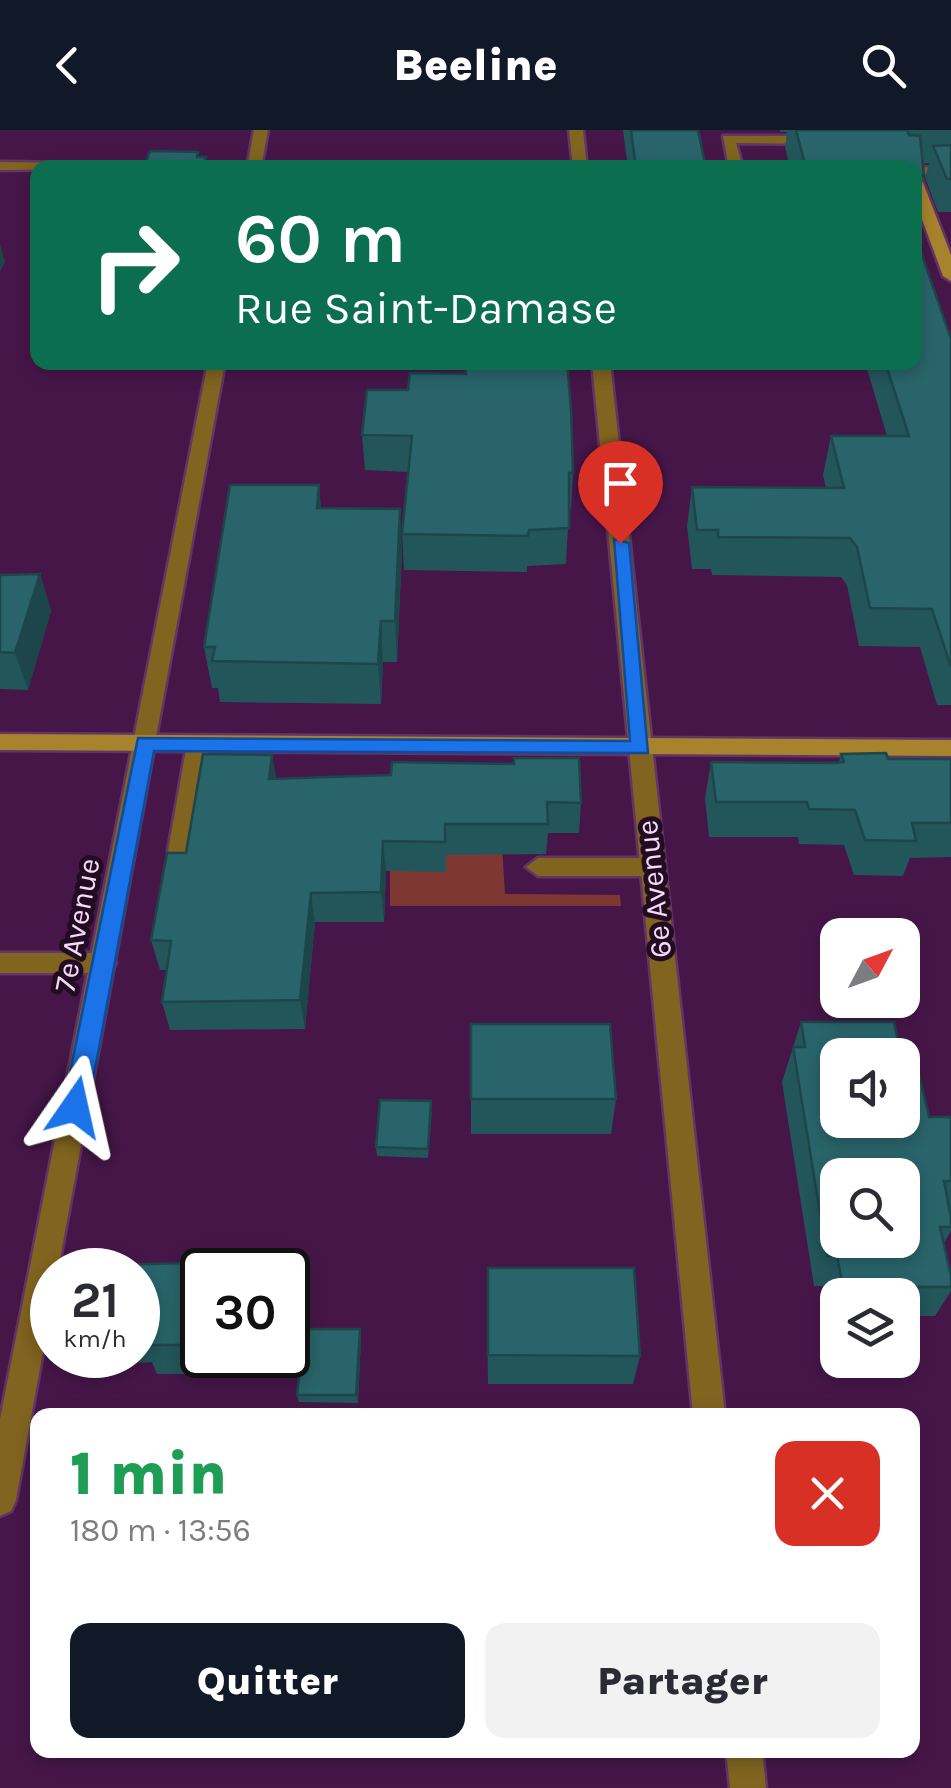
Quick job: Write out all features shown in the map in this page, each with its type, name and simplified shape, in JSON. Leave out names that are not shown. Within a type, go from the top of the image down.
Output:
[{"type":"street","points":[[255,160],[261,130]]},
{"type":"street","points":[[576,130],[579,160]]},
{"type":"street","points":[[733,160],[724,134],[837,140]]},
{"type":"street","points":[[0,166],[30,166]]},
{"type":"street","points":[[922,166],[951,170]]},
{"type":"street","points":[[922,199],[951,276]]},
{"type":"street","name":"7e Avenue","points":[[0,1500],[215,370]]},
{"type":"street","name":"6e Avenue","points":[[602,370],[709,1408]]},
{"type":"street","points":[[0,742],[951,748]]},
{"type":"street","points":[[180,851],[198,744]]},
{"type":"street","points":[[538,867],[652,867]]},
{"type":"street","points":[[0,963],[103,964]]},
{"type":"street","points":[[745,1758],[748,1788]]},
{"type":"shaded area","points":[[446,845],[502,845],[505,894],[620,895],[621,906],[390,906],[390,862],[446,871]]},
{"type":"building","points":[[631,130],[698,130],[704,160],[635,160]]},
{"type":"building","points":[[796,130],[907,130],[909,135],[920,136],[924,176],[922,160],[804,160]]},
{"type":"building","points":[[951,145],[951,179],[947,179],[933,146]]},
{"type":"building","points":[[150,151],[198,152],[197,157],[206,157],[205,160],[147,160]]},
{"type":"building","points":[[922,255],[951,339],[951,667],[932,609],[870,608],[857,547],[850,538],[718,537],[718,530],[697,530],[692,487],[844,488],[831,436],[909,436],[888,370],[922,370]]},
{"type":"building","points":[[466,370],[568,370],[573,473],[569,473],[569,528],[529,530],[528,536],[402,534],[412,436],[362,435],[367,390],[408,390],[410,373],[466,374]]},
{"type":"building","points":[[230,485],[319,485],[317,508],[400,509],[395,621],[381,621],[378,664],[212,661],[215,647],[204,647]]},
{"type":"building","points":[[40,574],[15,653],[0,652],[0,575]]},
{"type":"building","points":[[886,753],[888,759],[951,759],[951,823],[912,823],[916,841],[865,840],[855,810],[809,809],[807,802],[716,802],[711,762],[835,763],[844,762],[841,754]]},
{"type":"building","points":[[203,754],[272,755],[269,779],[391,775],[392,762],[514,764],[514,758],[579,758],[581,803],[547,802],[548,824],[445,824],[445,842],[383,841],[381,892],[311,893],[300,1000],[162,1002],[171,941],[151,940],[167,853],[186,853]]},
{"type":"building","points":[[801,1022],[894,1022],[897,1038],[820,1038],[820,1138],[920,1138],[920,1077],[929,1117],[951,1117],[951,1181],[944,1181],[951,1227],[940,1227],[951,1287],[920,1287],[920,1278],[841,1278],[837,1258],[920,1258],[920,1158],[820,1158],[820,1213],[793,1047],[805,1047]]},
{"type":"building","points":[[471,1024],[610,1024],[616,1099],[471,1099]]},
{"type":"building","points":[[380,1100],[431,1101],[428,1149],[376,1147]]},
{"type":"building","points":[[180,1263],[180,1345],[160,1345],[160,1264]]},
{"type":"building","points":[[488,1268],[634,1268],[640,1356],[488,1355]]},
{"type":"building","points":[[310,1329],[360,1329],[356,1395],[297,1395],[299,1378],[310,1378]]},
{"type":"route","points":[[75,1107],[145,744],[641,748],[620,543]]}]
